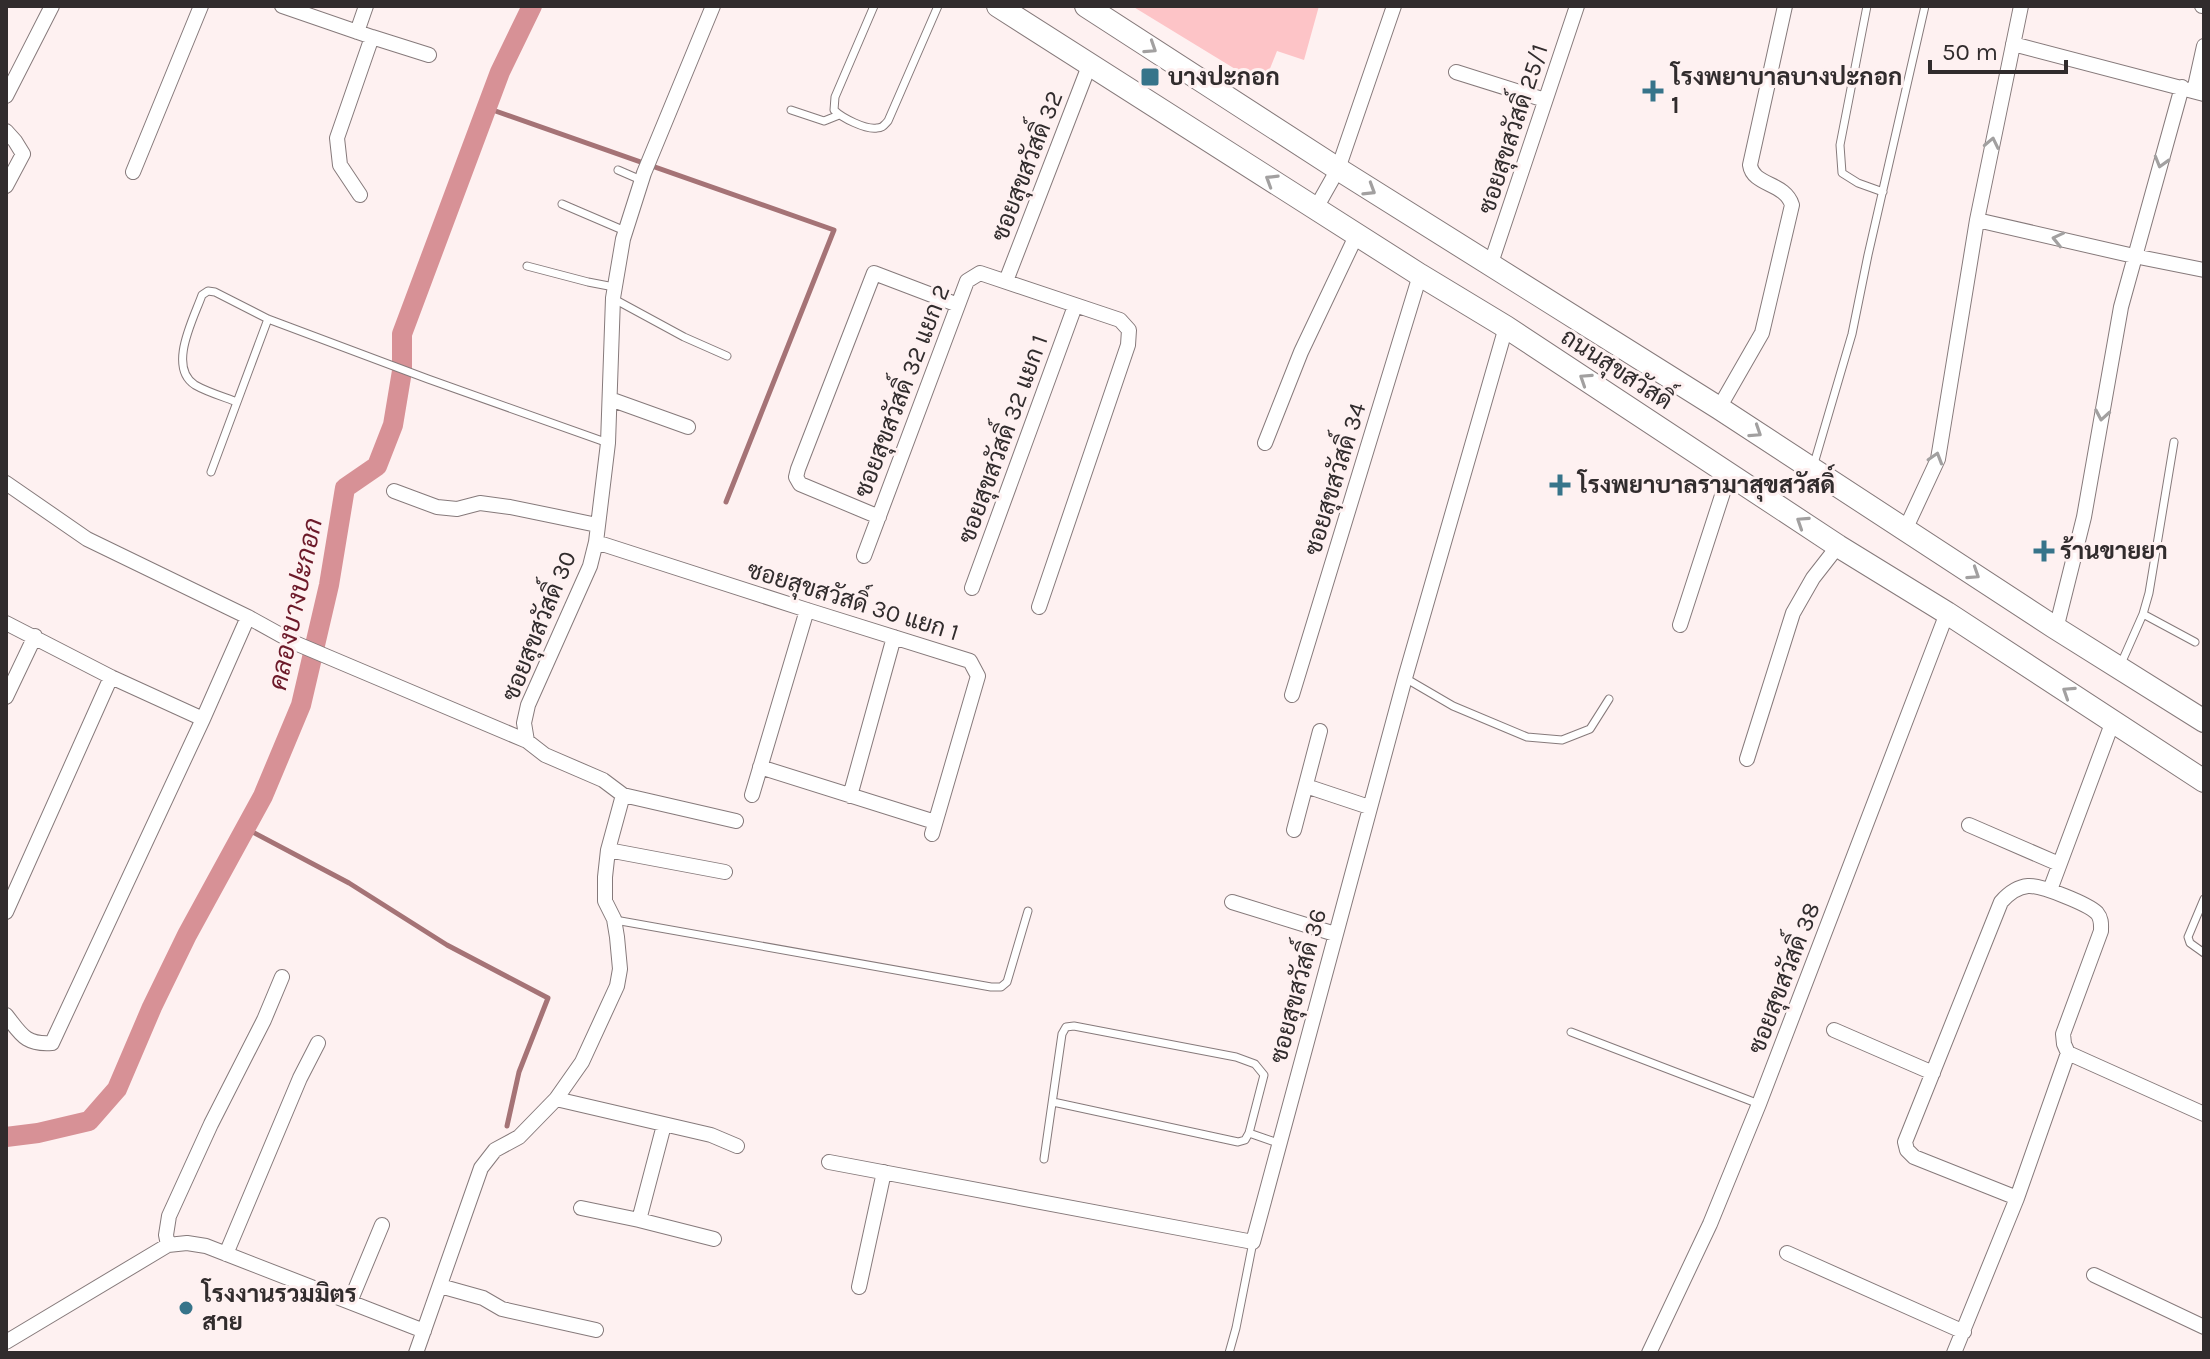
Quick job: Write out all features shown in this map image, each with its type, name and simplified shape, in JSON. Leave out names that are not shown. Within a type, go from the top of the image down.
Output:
[{"type":"main road","name":"ถนนสุขสวัสดิ์","points":[[998,6],[1506,327],[1838,546],[1947,613],[2204,781]]},
{"type":"main road","name":"ถนนสุขสวัสดิ์","points":[[1086,6],[2204,721]]},
{"type":"street","points":[[6,96],[52,6]]},
{"type":"street","points":[[133,172],[201,6]]},
{"type":"street","points":[[282,6],[429,55]]},
{"type":"street","points":[[357,32],[366,6]]},
{"type":"street","name":"ซอยสุขสวัสดิ์ 30","points":[[527,741],[524,723],[528,705],[590,566],[596,542],[608,443],[613,292],[625,231],[642,177],[713,6]]},
{"type":"street","points":[[1316,208],[1338,169],[1394,6]]},
{"type":"street","name":"ซอยสุขสวัสดิ์ 25/1","points":[[1490,266],[1577,6]]},
{"type":"street","points":[[1719,408],[1762,333],[1792,205],[1789,196],[1757,177],[1750,165],[1785,6]]},
{"type":"street","points":[[1905,530],[1938,459],[1977,220],[2021,6]]},
{"type":"street","points":[[360,195],[340,165],[337,138],[372,37]]},
{"type":"street","points":[[2013,44],[2193,91]]},
{"type":"street","points":[[2056,629],[2084,517],[2121,307],[2134,256],[2193,91],[2204,46]]},
{"type":"street","name":"ซอยสุขสวัสดิ์ 32","points":[[1006,281],[1089,66]]},
{"type":"street","points":[[1456,72],[1545,100]]},
{"type":"street","points":[[6,131],[23,154],[6,186]]},
{"type":"street","points":[[1977,220],[2204,270]]},
{"type":"street","points":[[1265,443],[1301,352],[1357,234]]},
{"type":"street","points":[[879,517],[800,484],[796,477],[874,273],[958,305]]},
{"type":"street","name":"ซอยสุขสวัสดิ์ 32 แยก 2","points":[[864,556],[967,281],[980,273],[1120,320],[1129,330],[1128,345],[1039,607]]},
{"type":"street","name":"ซอยสุขสวัสดิ์ 34","points":[[1292,695],[1420,275]]},
{"type":"street","name":"ซอยสุขสวัสดิ์ 32 แยก 1","points":[[972,588],[1075,306]]},
{"type":"street","name":"ซอยสุขสวัสดิ์ 36","points":[[1253,1242],[1369,807],[1506,327]]},
{"type":"street","points":[[610,399],[688,427]]},
{"type":"street","points":[[1680,625],[1729,474]]},
{"type":"street","points":[[6,483],[87,539],[295,643],[527,741],[545,755],[603,780],[623,795],[736,821]]},
{"type":"street","points":[[394,491],[437,507],[457,509],[480,503],[597,525]]},
{"type":"street","name":"ซอยสุขสวัสดิ์ 30 แยก 1","points":[[596,542],[970,661],[978,676],[933,828],[850,796]]},
{"type":"street","points":[[1747,759],[1793,613],[1813,578],[1838,546]]},
{"type":"street","points":[[752,795],[807,610]]},
{"type":"street","name":"ซอยสุขสวัสดิ์ 38","points":[[1649,1353],[1710,1224],[1759,1104],[1947,613]]},
{"type":"street","points":[[6,1015],[26,1039],[38,1044],[52,1043],[248,617]]},
{"type":"street","points":[[6,623],[111,677],[203,719]]},
{"type":"street","points":[[6,697],[35,636]]},
{"type":"street","points":[[760,767],[850,796],[894,637]]},
{"type":"street","points":[[6,912],[111,677]]},
{"type":"street","points":[[2050,890],[2113,721]]},
{"type":"street","points":[[1294,830],[1320,731]]},
{"type":"street","points":[[1306,786],[1369,807]]},
{"type":"street","points":[[416,1353],[481,1168],[495,1150],[519,1137],[556,1099],[582,1062],[617,986],[620,969],[614,919],[605,901],[605,877],[608,850],[623,795]]},
{"type":"street","points":[[1969,825],[2059,864]]},
{"type":"street","points":[[608,850],[725,872]]},
{"type":"street","points":[[2017,1198],[1914,1157],[1907,1150],[1905,1142],[2001,902],[2010,891],[2026,886],[2050,890],[2096,912],[2101,919],[2101,931],[2063,1034],[2068,1053],[2204,1114]]},
{"type":"street","points":[[1232,902],[1335,934]]},
{"type":"street","points":[[168,1245],[169,1216],[282,977]]},
{"type":"street","points":[[1834,1030],[1933,1073]]},
{"type":"street","points":[[226,1254],[300,1078],[318,1043]]},
{"type":"street","points":[[1954,1353],[2017,1198],[2068,1053]]},
{"type":"street","points":[[556,1099],[711,1135],[737,1146]]},
{"type":"street","points":[[639,1220],[664,1125]]},
{"type":"street","points":[[829,1162],[1253,1242]]},
{"type":"street","points":[[859,1287],[884,1172]]},
{"type":"street","points":[[581,1208],[714,1239]]},
{"type":"street","points":[[350,1302],[382,1225]]},
{"type":"street","points":[[6,1342],[168,1245],[187,1243],[206,1246],[424,1331]]},
{"type":"street","points":[[1787,1253],[1964,1332]]},
{"type":"street","points":[[2094,1275],[2204,1327]]},
{"type":"street","points":[[440,1286],[483,1298],[502,1309],[596,1330]]},
{"type":"lane","points":[[874,6],[835,97],[834,110],[841,118],[875,129],[888,121],[936,7]]},
{"type":"lane","points":[[1867,6],[1840,158],[1842,173],[1883,192]]},
{"type":"lane","points":[[1812,469],[1852,334],[1925,6]]},
{"type":"lane","points":[[791,110],[824,121],[839,115]]},
{"type":"lane","points":[[618,170],[642,177]]},
{"type":"lane","points":[[562,204],[625,231]]},
{"type":"lane","points":[[527,266],[613,292],[684,337],[727,356]]},
{"type":"lane","points":[[237,402],[192,384],[183,368],[184,343],[202,295],[208,291],[268,319],[608,443]]},
{"type":"lane","points":[[211,472],[268,319]]},
{"type":"lane","points":[[2119,668],[2149,593],[2174,442]]},
{"type":"lane","points":[[2143,614],[2195,642]]},
{"type":"lane","points":[[1405,678],[1453,706],[1527,737],[1562,740],[1590,729],[1609,699]]},
{"type":"lane","points":[[2204,899],[2188,937],[2190,943],[2204,953]]},
{"type":"lane","points":[[614,919],[1001,987],[1007,982],[1028,911]]},
{"type":"lane","points":[[1044,1159],[1062,1034],[1066,1027],[1236,1057],[1255,1064],[1264,1075],[1249,1133],[1245,1140],[1238,1142],[1053,1102]]},
{"type":"lane","points":[[1571,1032],[1759,1104]]},
{"type":"lane","points":[[1249,1133],[1278,1143]]},
{"type":"lane","points":[[1229,1353],[1253,1242]]},
{"type":"shaded area","points":[[1132,6],[1319,6],[1304,60],[1277,51],[1263,86]]},
{"type":"waterway","name":"คลองบางปะกอก","points":[[6,1137],[89,1121],[117,1089],[187,935],[263,796],[301,705],[329,585],[345,488],[377,466],[393,425],[402,371],[402,334],[500,72],[532,6]]},
{"type":"waterway","points":[[487,108],[834,230],[726,502]]},
{"type":"waterway","points":[[247,829],[349,883],[447,945],[548,998],[519,1072],[507,1126]]},
{"type":"place","name":"บางปะกอก","points":[[1150,77]]},
{"type":"place","name":"โรงพยาบาลบางปะกอก 1","points":[[1653,91]]},
{"type":"place","name":"โรงพยาบาลรามาสุขสวัสดิ์","points":[[1560,485]]},
{"type":"place","name":"ร้านขายยา","points":[[2044,551]]},
{"type":"place","name":"โรงงานรวมมิตร สาย","points":[[186,1308]]}]
